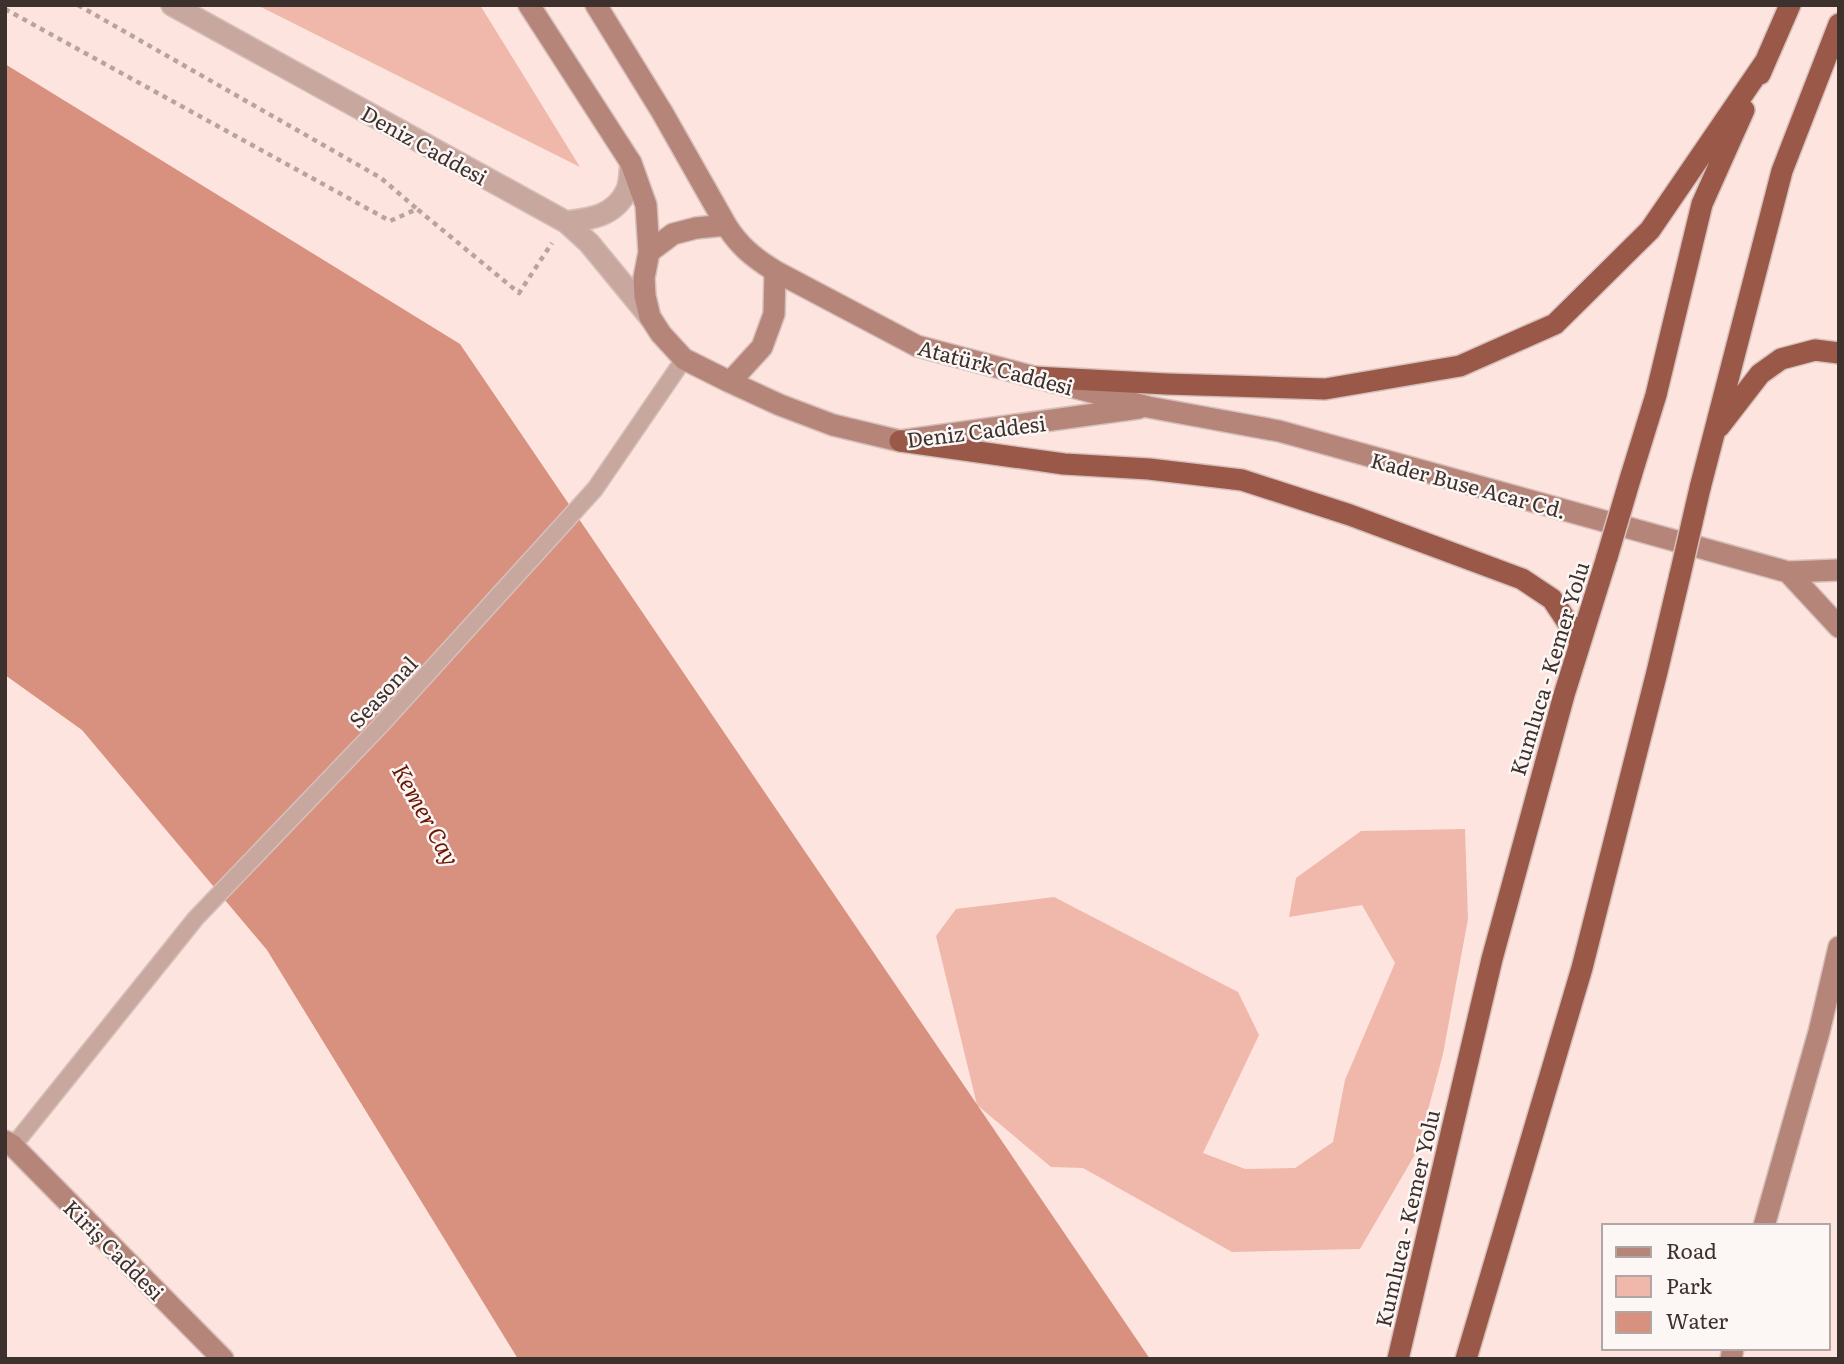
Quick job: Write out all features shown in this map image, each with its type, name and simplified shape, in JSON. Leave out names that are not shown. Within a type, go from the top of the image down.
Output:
[{"type":"highway","name":"Kumluca - Kemer Yolu","points":[[1398,1359],[1492,959],[1564,695],[1656,395],[1702,204],[1790,5]]},
{"type":"highway","points":[[1466,1359],[1582,968],[1657,672],[1699,488],[1782,171],[1839,24]]},
{"type":"highway","points":[[1034,377],[1325,388],[1460,366],[1555,324],[1650,230],[1765,62]]},
{"type":"highway","points":[[1713,434],[1759,374],[1781,359],[1815,350],[1839,353]]},
{"type":"highway","points":[[900,441],[1064,464],[1149,469],[1242,480],[1350,515],[1522,579],[1552,599],[1580,641]]},
{"type":"street","name":"Deniz Caddesi","points":[[172,5],[566,222],[589,243],[650,317]]},
{"type":"street","points":[[529,5],[631,163],[646,205],[649,252],[644,278],[650,317],[661,334],[684,359],[730,382],[762,347],[774,314],[775,271],[755,259],[737,242],[596,5]]},
{"type":"street","points":[[566,222],[592,219],[608,213],[628,189],[631,163]]},
{"type":"street","points":[[649,252],[673,233],[726,225]]},
{"type":"street","name":"Atatürk Caddesi","points":[[775,271],[917,346],[1148,407]]},
{"type":"street","name":"Deniz Caddesi","points":[[730,382],[833,425],[900,441],[1148,407]]},
{"type":"street","name":"Kader Buse Acar Cd.","points":[[1148,407],[1279,431],[1788,572],[1839,570]]},
{"type":"street","points":[[1788,572],[1839,627]]},
{"type":"street","points":[[1765,1224],[1819,1032],[1839,947]]},
{"type":"street","name":"Kiriş Caddesi","points":[[8,1147],[223,1359]]},
{"type":"lane","name":"Seasonal","points":[[8,1147],[196,918],[379,727],[595,489],[684,359]]},
{"type":"path","points":[[78,5],[381,178],[519,293],[566,222]]},
{"type":"path","points":[[5,9],[390,222],[417,209]]},
{"type":"green space","points":[[257,5],[480,5],[580,167]]},
{"type":"green space","points":[[1465,829],[1468,919],[1443,1054],[1417,1151],[1360,1249],[1232,1252],[1083,1168],[1051,1167],[977,1105],[936,936],[956,909],[1054,897],[1238,992],[1259,1035],[1203,1153],[1245,1169],[1295,1168],[1333,1142],[1345,1080],[1395,963],[1362,905],[1289,917],[1296,878],[1361,831]]},
{"type":"water","name":"Kemer Cay","points":[[5,64],[460,344],[1150,1359],[518,1359],[267,950],[82,730],[5,675]]}]
